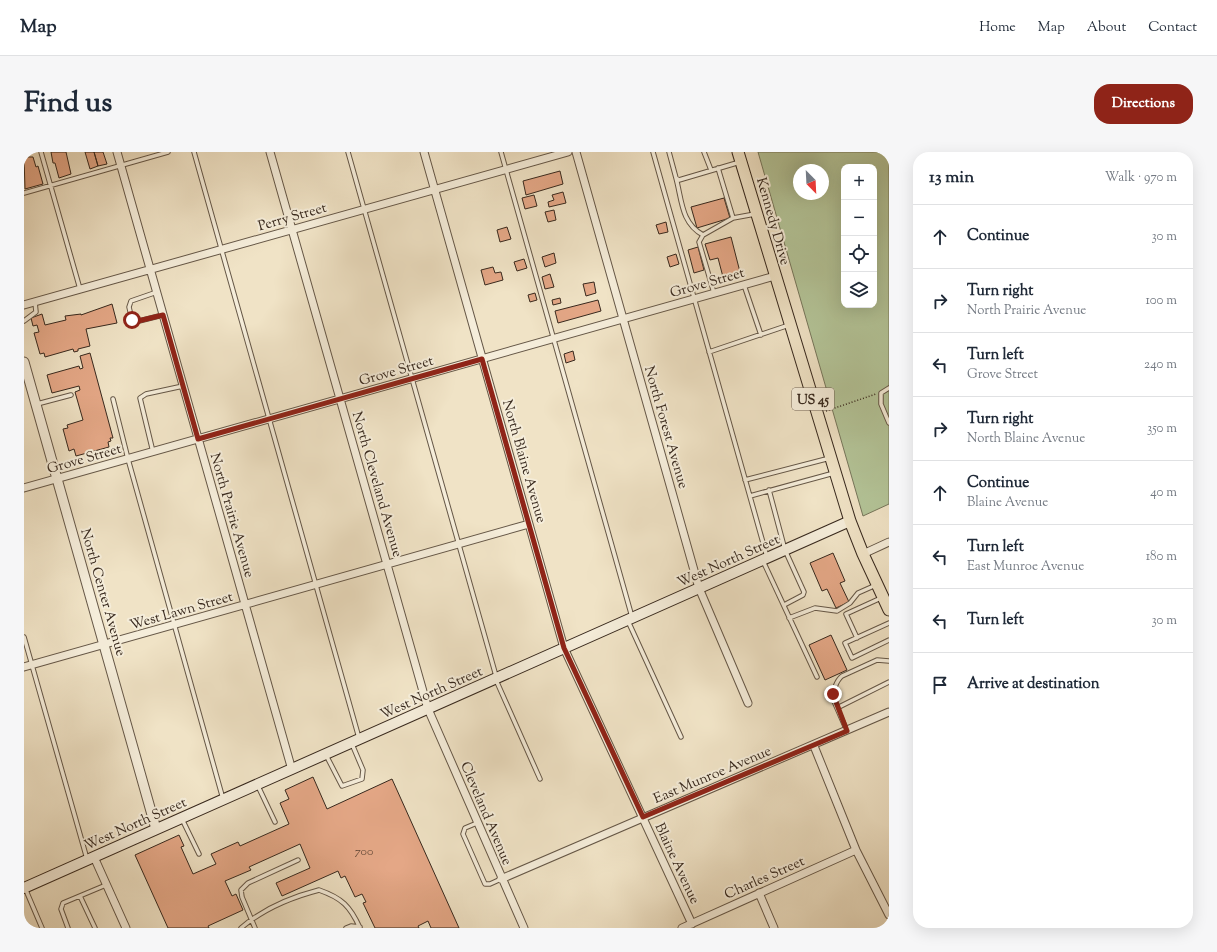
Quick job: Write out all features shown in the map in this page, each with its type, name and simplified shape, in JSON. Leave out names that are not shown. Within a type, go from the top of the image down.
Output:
[{"type":"main road","name":"Kennedy Drive","points":[[740,157],[775,276]]},
{"type":"main road","name":"US 45","points":[[775,276],[850,521],[862,554],[887,605]]},
{"type":"main road","name":"West North Street","points":[[24,888],[850,521]]},
{"type":"street","name":"North Prairie Avenue","points":[[117,152],[292,770]]},
{"type":"street","name":"North Cleveland Avenue","points":[[270,152],[428,709]]},
{"type":"street","name":"North Blaine Avenue","points":[[424,152],[564,648],[621,769]]},
{"type":"street","name":"Perry Street","points":[[24,305],[568,152]]},
{"type":"street","name":"North Forest Avenue","points":[[576,152],[699,588],[748,703]]},
{"type":"street","name":"Grove Street","points":[[24,488],[775,276]]},
{"type":"street","name":"North Center Avenue","points":[[24,362],[156,829]]},
{"type":"street","name":"West Lawn Street","points":[[24,667],[529,524]]},
{"type":"street","points":[[862,554],[889,542]]},
{"type":"street","name":"Cleveland Avenue","points":[[428,709],[521,927]]},
{"type":"street","name":"East Munroe Avenue","points":[[501,879],[643,817],[814,746],[889,712]]},
{"type":"street","points":[[814,746],[856,850],[889,915]]},
{"type":"street","name":"Blaine Avenue","points":[[621,769],[692,924]]},
{"type":"street","name":"Charles Street","points":[[682,928],[856,850]]},
{"type":"street","points":[[90,859],[106,885],[126,928]]},
{"type":"street","points":[[759,893],[774,928]]},
{"type":"lane","points":[[41,152],[80,289]]},
{"type":"lane","points":[[24,193],[168,152]]},
{"type":"lane","points":[[194,152],[316,585],[363,770],[362,779],[342,786],[326,754]]},
{"type":"lane","points":[[348,152],[496,678],[540,779]]},
{"type":"lane","points":[[501,152],[554,339],[630,619],[681,737]]},
{"type":"lane","points":[[653,152],[750,496],[765,559],[789,618],[817,677]]},
{"type":"lane","points":[[669,152],[687,223],[703,236]]},
{"type":"lane","points":[[704,152],[711,170]]},
{"type":"lane","points":[[676,178],[682,180],[709,172],[740,157]]},
{"type":"lane","points":[[718,168],[733,218]]},
{"type":"lane","points":[[714,293],[699,242],[703,236],[733,218],[735,219],[756,214]]},
{"type":"lane","points":[[744,285],[761,335]]},
{"type":"lane","points":[[157,292],[131,301],[129,307],[132,320],[134,322],[163,315]]},
{"type":"lane","points":[[24,320],[36,312],[35,302]]},
{"type":"lane","points":[[709,352],[790,325]]},
{"type":"lane","points":[[153,452],[140,398],[146,394],[183,386]]},
{"type":"lane","points":[[889,388],[881,392],[881,404],[889,423]]},
{"type":"lane","points":[[36,405],[70,395]]},
{"type":"lane","points":[[114,399],[128,459],[224,800]]},
{"type":"lane","points":[[745,480],[831,458]]},
{"type":"lane","points":[[750,496],[836,473]]},
{"type":"lane","points":[[769,490],[785,550],[804,592],[803,595],[784,605]]},
{"type":"lane","points":[[789,618],[815,608],[837,611],[850,603],[858,593],[877,584]]},
{"type":"lane","points":[[857,638],[846,614],[887,605]]},
{"type":"lane","points":[[889,623],[845,643],[852,658],[889,640]]},
{"type":"lane","points":[[24,637],[90,859]]},
{"type":"lane","points":[[847,731],[837,708],[833,694],[839,679],[842,676],[877,660],[889,661]]},
{"type":"lane","points":[[837,708],[889,682]]},
{"type":"lane","points":[[257,785],[275,822]]},
{"type":"lane","points":[[182,818],[199,854]]},
{"type":"lane","points":[[477,823],[465,828],[463,834],[485,884],[490,884],[501,879]]},
{"type":"lane","points":[[255,928],[242,897],[241,890],[248,884],[298,860]]},
{"type":"lane","points":[[68,928],[61,909],[63,903],[106,885]]},
{"type":"lane","points":[[24,888],[42,928]]},
{"type":"lane","points":[[241,928],[252,919],[298,895],[319,890],[343,901],[353,912],[360,928]]},
{"type":"lane","points":[[80,896],[94,928]]},
{"type":"lane","points":[[346,928],[351,926],[360,928]]},
{"type":"path","points":[[817,414],[881,392]]},
{"type":"green space","points":[[758,152],[889,152],[889,504],[863,516]]},
{"type":"building","points":[[51,152],[66,152],[71,174],[59,178],[55,163],[53,163]]},
{"type":"building","points":[[85,152],[94,152],[98,166],[90,169]]},
{"type":"building","points":[[94,152],[103,152],[107,164],[98,166]]},
{"type":"building","points":[[24,157],[33,157],[36,167],[38,166],[43,184],[25,189]]},
{"type":"building","points":[[560,171],[563,184],[526,195],[523,181]]},
{"type":"building","points":[[563,192],[566,203],[549,207],[548,202],[554,200],[552,195]]},
{"type":"building","points":[[534,195],[537,206],[525,209],[522,198]]},
{"type":"building","points":[[724,198],[730,218],[697,228],[691,207]]},
{"type":"building","points":[[554,210],[556,220],[548,222],[545,212]]},
{"type":"building","points":[[666,222],[668,232],[659,234],[656,225]]},
{"type":"building","points":[[507,227],[511,239],[500,242],[497,230]]},
{"type":"building","points":[[731,237],[740,272],[723,277],[718,258],[710,260],[705,244]]},
{"type":"building","points":[[698,247],[704,270],[694,273],[688,250]]},
{"type":"building","points":[[554,253],[556,263],[545,267],[542,257]]},
{"type":"building","points":[[676,254],[679,264],[670,267],[667,257]]},
{"type":"building","points":[[524,259],[527,268],[517,271],[514,262]]},
{"type":"building","points":[[493,267],[495,273],[501,272],[503,280],[485,285],[481,270]]},
{"type":"building","points":[[550,274],[554,287],[545,289],[542,277]]},
{"type":"building","points":[[594,282],[596,293],[586,296],[583,284]]},
{"type":"building","points":[[535,293],[537,300],[530,302],[528,295]]},
{"type":"building","points":[[560,298],[561,303],[553,305],[552,300]]},
{"type":"building","points":[[598,300],[601,311],[558,323],[555,311]]},
{"type":"building","points":[[112,304],[117,323],[86,329],[90,346],[78,349],[78,351],[74,352],[73,349],[45,357],[44,353],[40,354],[34,333],[39,332],[37,325],[33,326],[31,318],[42,314],[45,325],[66,320],[65,316],[81,315]]},
{"type":"building","points":[[573,351],[575,360],[566,363],[564,354]]},
{"type":"building","points":[[90,353],[113,438],[110,438],[111,441],[108,442],[109,447],[76,456],[74,449],[69,451],[63,429],[68,428],[67,425],[83,420],[75,392],[80,390],[79,386],[52,393],[47,375],[79,366],[80,369],[83,368],[80,356]]},
{"type":"building","points":[[833,553],[845,581],[840,583],[849,602],[836,608],[827,589],[822,591],[810,563]]},
{"type":"building","points":[[831,635],[847,670],[825,680],[809,645]]},
{"type":"building","points":[[313,777],[327,809],[392,779],[459,928],[431,928],[428,921],[418,926],[419,928],[375,928],[363,903],[366,902],[362,894],[355,897],[345,876],[341,878],[338,871],[282,896],[276,883],[310,868],[300,844],[249,867],[251,870],[225,881],[232,896],[236,894],[243,910],[208,926],[209,928],[168,928],[135,855],[179,835],[184,846],[181,847],[193,874],[216,864],[211,854],[238,842],[240,846],[289,824],[280,803],[289,799],[285,790]]},
{"type":"route","points":[[132,320],[134,322],[163,315],[198,439],[482,359],[564,648],[643,817],[847,731],[833,699],[833,694]]}]
